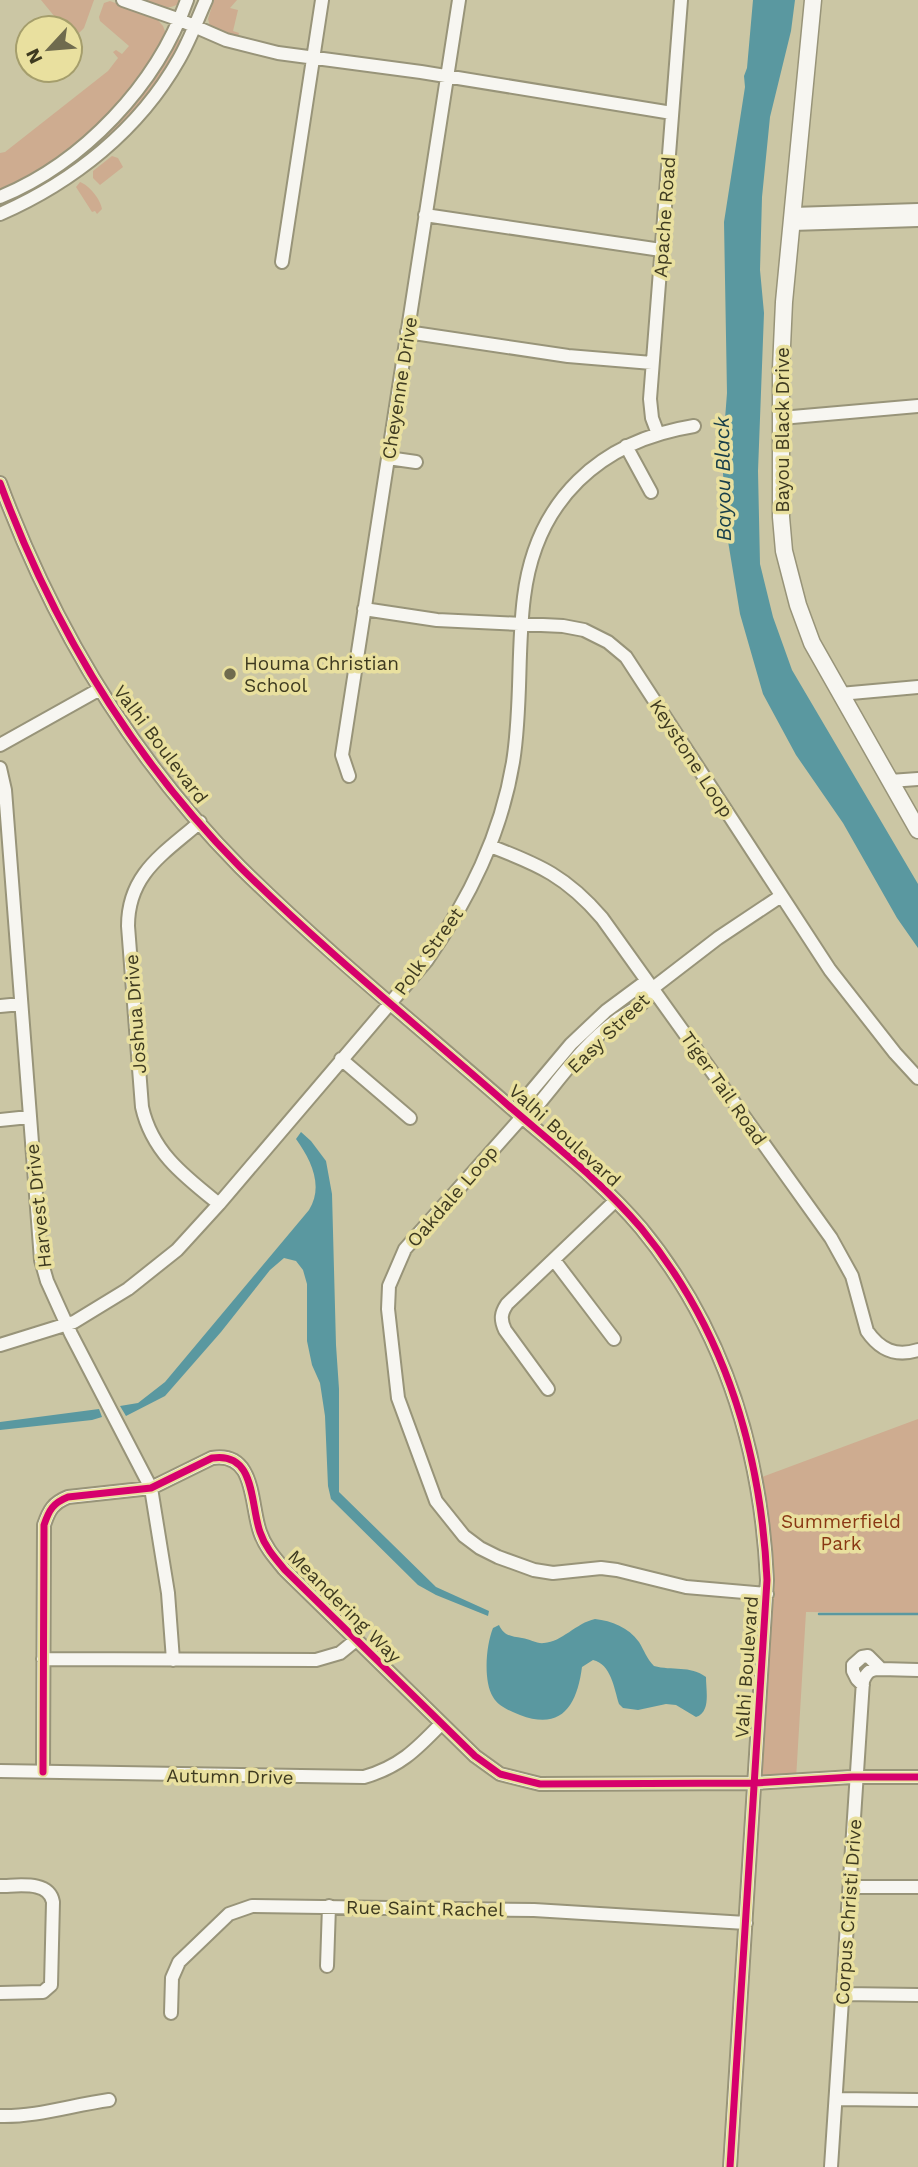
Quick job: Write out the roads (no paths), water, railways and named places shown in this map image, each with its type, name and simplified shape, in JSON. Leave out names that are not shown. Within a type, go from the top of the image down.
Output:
[{"type":"main road","name":"Bayou Black Drive","points":[[813,0],[780,368],[781,517],[784,551],[798,605],[812,643],[918,830]]},
{"type":"street","points":[[123,0],[226,40],[278,53],[421,72],[672,113]]},
{"type":"street","points":[[0,198],[27,186],[93,137],[137,91],[180,20],[187,0]]},
{"type":"street","points":[[0,215],[37,198],[72,176],[125,130],[163,85],[178,61],[206,0]]},
{"type":"street","points":[[282,262],[322,0]]},
{"type":"street","name":"Cheyenne Drive","points":[[349,776],[342,755],[459,0]]},
{"type":"street","name":"Apache Road","points":[[658,434],[650,408],[681,0]]},
{"type":"street","points":[[792,219],[918,210]]},
{"type":"street","points":[[425,215],[661,250]]},
{"type":"street","points":[[792,219],[918,220]]},
{"type":"street","points":[[407,332],[568,356],[653,363]]},
{"type":"street","points":[[781,418],[918,406]]},
{"type":"street","name":"Polk Street","points":[[0,1345],[67,1325],[96,1310],[151,1272],[177,1250],[427,960],[455,919],[490,846],[504,804],[518,717],[527,575],[546,521],[584,473],[612,453],[658,434],[694,426]]},
{"type":"street","points":[[626,446],[651,492]]},
{"type":"street","points":[[388,458],[416,462]]},
{"type":"street","name":"Valhi Boulevard","points":[[0,482],[22,542],[78,654],[159,774],[237,863],[288,913],[522,1116],[615,1201],[640,1228],[673,1274],[705,1326],[724,1366],[743,1421],[757,1479],[765,1527],[767,1594],[730,2167]]},
{"type":"street","name":"Keystone Loop","points":[[364,609],[437,620],[563,626],[584,630],[608,642],[626,657],[781,896],[856,1005],[918,1078]]},
{"type":"street","points":[[840,694],[918,687]]},
{"type":"street","points":[[0,745],[100,688]]},
{"type":"street","name":"Harvest Drive","points":[[0,768],[5,790],[6,889],[21,1004],[41,1260],[47,1281],[67,1325],[151,1489],[168,1593],[173,1660]]},
{"type":"street","points":[[890,782],[918,779]]},
{"type":"street","name":"Joshua Drive","points":[[200,822],[150,865],[139,879],[131,897],[128,926],[142,1107],[146,1126],[156,1146],[168,1160],[219,1204]]},
{"type":"street","name":"Tiger Tail Road","points":[[490,846],[558,876],[583,896],[602,918],[842,1255],[852,1276],[871,1337],[881,1347],[897,1354],[918,1350]]},
{"type":"street","name":"Easy Street","points":[[653,988],[641,985],[606,1011],[578,1037],[524,1100],[522,1116],[531,1113],[588,1047],[614,1022],[648,1000],[653,988],[718,937],[781,896]]},
{"type":"street","points":[[0,1006],[21,1004]]},
{"type":"street","points":[[578,1037],[588,1047]]},
{"type":"street","points":[[341,1059],[410,1118]]},
{"type":"street","name":"Oakdale Loop","points":[[522,1116],[405,1249],[389,1286],[388,1309],[398,1398],[436,1501],[464,1536],[480,1548],[534,1570],[553,1573],[601,1568],[687,1587],[767,1594]]},
{"type":"street","points":[[0,1120],[29,1117]]},
{"type":"street","points":[[548,1389],[505,1329],[501,1321],[502,1311],[615,1201]]},
{"type":"street","points":[[554,1260],[614,1339]]},
{"type":"street","name":"Meandering Way","points":[[43,1772],[44,1525],[48,1511],[56,1502],[68,1497],[151,1489],[212,1458],[228,1458],[242,1466],[250,1481],[257,1522],[264,1543],[285,1570],[441,1724],[485,1765],[500,1774],[526,1782],[755,1783],[857,1777],[918,1777]]},
{"type":"street","points":[[43,1659],[316,1660],[340,1653],[356,1640]]},
{"type":"street","name":"Corpus Christi Drive","points":[[831,2167],[863,1685],[866,1673],[871,1670],[918,1670]]},
{"type":"street","name":"Autumn Drive","points":[[0,1771],[364,1777],[387,1769],[406,1758],[441,1724]]},
{"type":"street","points":[[0,1886],[38,1887],[47,1890],[53,1902],[53,1978],[47,1990],[36,1993],[0,1993]]},
{"type":"street","points":[[850,1887],[918,1887]]},
{"type":"street","name":"Rue Saint Rachel","points":[[172,2013],[172,1978],[179,1962],[229,1914],[252,1906],[534,1910],[746,1923]]},
{"type":"street","points":[[327,1966],[329,1906]]},
{"type":"street","points":[[843,1994],[918,1995]]},
{"type":"street","points":[[836,2099],[918,2100]]},
{"type":"street","points":[[0,2116],[35,2115],[71,2105],[109,2100]]},
{"type":"water","points":[[753,0],[795,0],[791,31],[770,117],[762,197],[760,270],[764,313],[758,471],[760,564],[773,617],[792,670],[918,884],[918,948],[897,918],[843,823],[796,755],[763,694],[740,614],[727,535],[722,458],[727,393],[724,222],[745,87]]},
{"type":"water","points":[[301,1132],[326,1161],[332,1194],[339,1389],[339,1492],[436,1587],[489,1611],[488,1616],[418,1585],[331,1499],[320,1383],[312,1365],[307,1341],[307,1284],[303,1270],[296,1261],[284,1258],[270,1270],[165,1396],[126,1416],[120,1406],[138,1403],[165,1382],[309,1210],[315,1192],[314,1173],[296,1139]]},
{"type":"water","points":[[99,1409],[102,1417],[92,1420],[0,1430],[0,1422]]},
{"type":"water","points":[[595,1619],[613,1623],[630,1632],[654,1666],[687,1670],[706,1677],[707,1700],[704,1711],[696,1717],[676,1705],[666,1704],[638,1710],[623,1708],[619,1704],[608,1671],[593,1660],[582,1667],[580,1681],[571,1703],[557,1717],[547,1720],[520,1715],[495,1700],[487,1673],[487,1653],[493,1628],[499,1625],[508,1635],[544,1643]]},
{"type":"waterway","points":[[819,1614],[918,1614]]},
{"type":"place","name":"Houma Christian School","points":[[230,674]]},
{"type":"water label","name":"Bayou Black","points":[[723,479]]},
{"type":"park label","name":"Summerfield Park","points":[[841,1532]]}]
